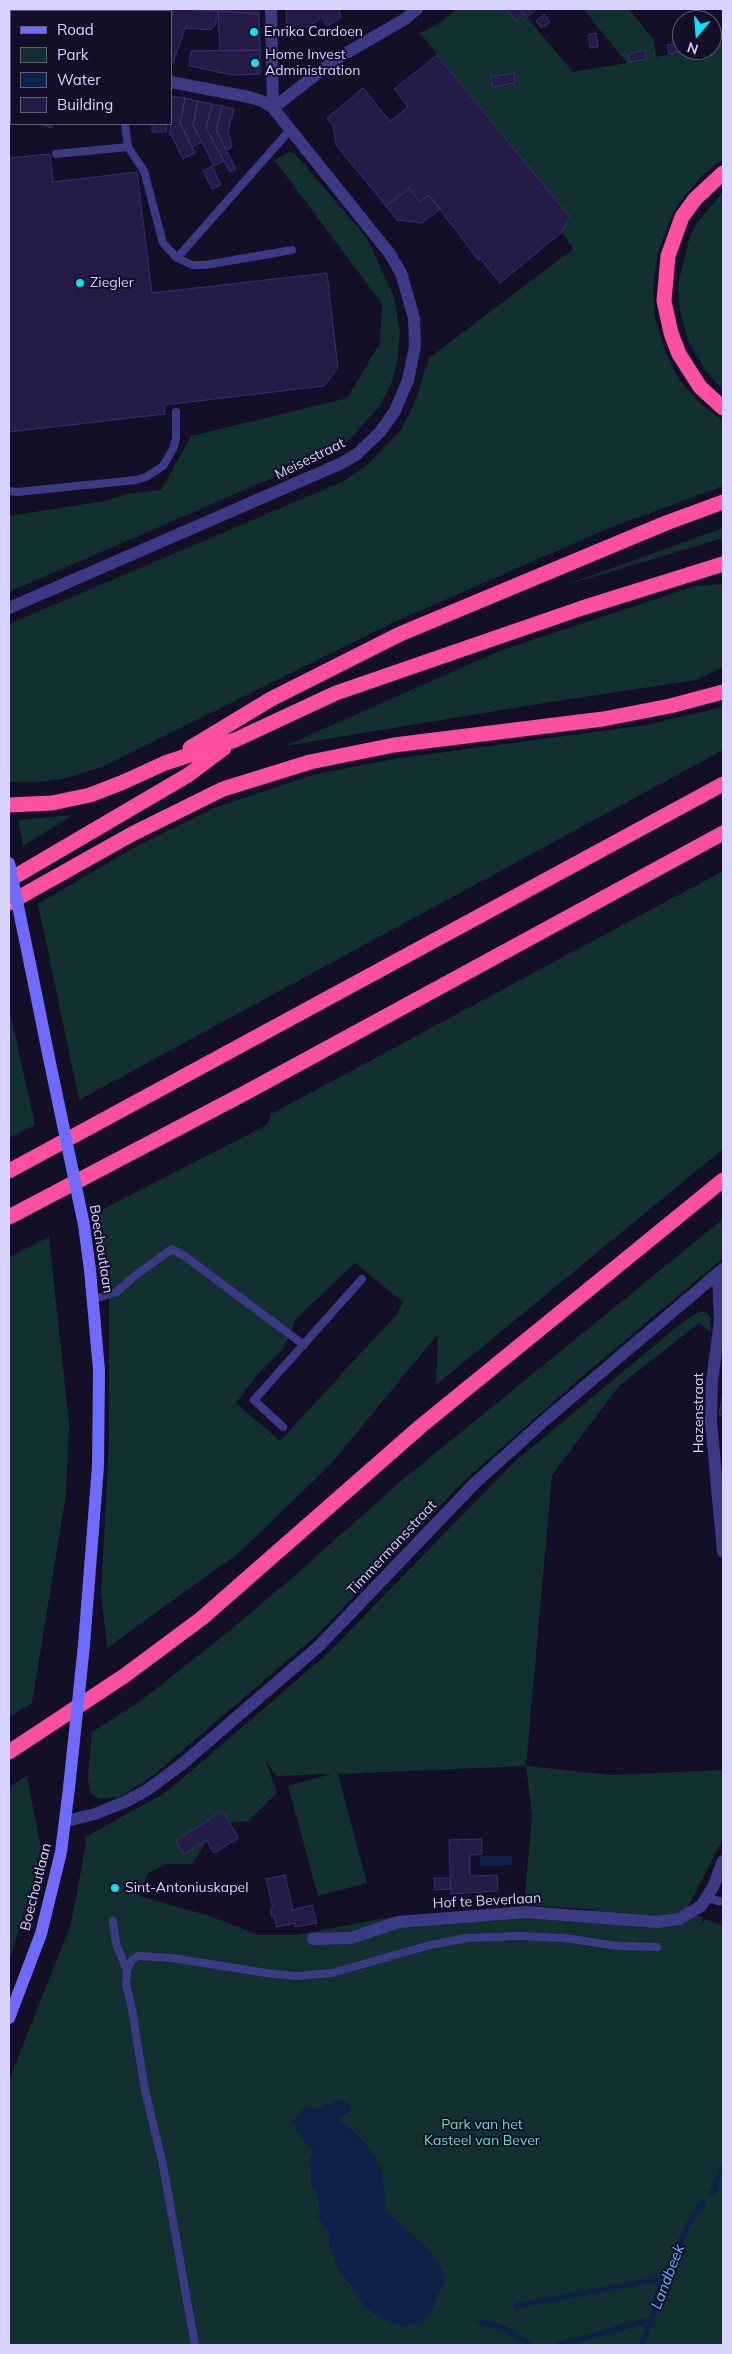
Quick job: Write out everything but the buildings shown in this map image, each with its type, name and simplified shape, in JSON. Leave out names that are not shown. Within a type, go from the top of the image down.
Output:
[{"type":"highway","points":[[723,173],[695,199],[682,218],[668,256],[664,301],[671,333],[690,374],[713,400],[723,408]]},
{"type":"highway","points":[[9,804],[52,803],[90,795],[122,783],[165,763],[271,699],[400,634],[666,523],[723,502]]},
{"type":"highway","points":[[165,763],[235,740],[336,693],[582,608],[723,564]]},
{"type":"highway","points":[[9,903],[132,834],[223,789],[310,762],[394,745],[603,719],[670,706],[723,692]]},
{"type":"highway","points":[[9,880],[188,775],[235,740]]},
{"type":"highway","points":[[9,1171],[723,784]]},
{"type":"highway","points":[[9,1218],[237,1098],[723,833]]},
{"type":"highway","points":[[9,1752],[124,1676],[202,1618],[421,1426],[723,1180]]},
{"type":"main road","name":"Boechoutlaan","points":[[9,863],[84,1225],[94,1299],[99,1370],[98,1466],[84,1645],[66,1820],[59,1864],[41,1934],[9,2018]]},
{"type":"street","points":[[271,9],[273,108]]},
{"type":"street","points":[[273,108],[336,59],[405,19],[417,9]]},
{"type":"street","points":[[172,82],[249,97],[262,101],[273,108]]},
{"type":"street","name":"Meisestraat","points":[[9,608],[330,470],[357,454],[370,442],[395,411],[408,380],[416,332],[412,305],[401,273],[390,254],[273,108]]},
{"type":"street","name":"Hazenstraat","points":[[721,1271],[720,1321],[712,1381],[711,1422],[723,1552]]},
{"type":"street","name":"Timmermansstraat","points":[[66,1820],[95,1814],[127,1801],[147,1790],[181,1765],[319,1646],[475,1483],[721,1271]]},
{"type":"street","name":"Hof te Beverlaan","points":[[313,1939],[352,1938],[398,1922],[526,1912],[666,1922],[686,1917],[701,1906],[707,1898],[723,1861]]},
{"type":"lane","points":[[125,125],[128,147],[144,171],[163,243],[177,258],[192,265],[205,265],[292,250]]},
{"type":"lane","points":[[177,258],[290,130]]},
{"type":"lane","points":[[56,154],[128,147]]},
{"type":"lane","points":[[9,491],[17,492],[106,483],[146,477],[163,466],[173,449],[176,439],[176,412]]},
{"type":"lane","points":[[94,1299],[117,1292],[133,1277],[172,1249],[194,1262],[304,1345]]},
{"type":"lane","points":[[283,1427],[254,1400],[362,1279]]},
{"type":"lane","points":[[707,1898],[723,1902]]},
{"type":"lane","points":[[113,1921],[116,1944],[127,1970]]},
{"type":"lane","points":[[195,2345],[163,2165],[145,2090],[126,1984],[127,1970],[132,1960],[138,1956],[172,1958],[296,1976],[332,1973],[430,1945],[467,1938],[519,1936],[564,1938],[618,1946],[656,1947]]},
{"type":"green space","points":[[457,9],[520,9],[573,72],[627,63],[583,9],[629,9],[654,40],[656,57],[672,54],[672,60],[722,60],[723,43],[723,159],[702,176],[679,203],[669,222],[658,253],[653,287],[655,316],[665,351],[680,381],[701,404],[723,421],[723,486],[607,529],[392,623],[102,767],[63,779],[37,782],[10,782],[9,624],[344,481],[367,465],[401,430],[415,402],[429,358],[573,249],[562,232],[568,216],[420,33],[439,23]]},
{"type":"green space","points":[[289,152],[295,154],[367,238],[394,297],[400,332],[397,363],[391,385],[379,407],[350,439],[325,455],[9,592],[9,516],[105,501],[126,494],[161,490],[191,436],[347,398],[380,343],[382,304],[274,160]]},
{"type":"green space","points":[[723,192],[723,390],[705,370],[689,342],[680,312],[678,285],[689,239],[697,223]]},
{"type":"green space","points":[[723,528],[723,538],[560,587]]},
{"type":"green space","points":[[723,584],[723,667],[696,680],[285,746],[497,652],[695,586]]},
{"type":"green space","points":[[723,707],[723,750],[79,1100],[38,904],[128,851],[214,808],[316,774],[400,758],[646,725]]},
{"type":"green space","points":[[73,815],[23,846],[18,820]]},
{"type":"green space","points":[[723,871],[723,1149],[436,1385],[438,1334],[330,1465],[240,1552],[107,1648],[101,1592],[109,1445],[109,1276],[97,1212],[267,1125],[271,1114]],"holes":[[[355,1263],[403,1302],[397,1314],[280,1441],[236,1403],[258,1374],[283,1349],[296,1319]]]},
{"type":"green space","points":[[9,1008],[35,1125],[9,1138]]},
{"type":"green space","points":[[723,1219],[723,1258],[584,1375],[465,1480],[317,1635],[155,1774],[120,1797],[99,1799],[90,1793],[88,1777],[92,1732],[142,1700],[228,1632],[401,1481]]},
{"type":"green space","points":[[49,1237],[69,1423],[66,1494],[32,1703],[9,1717],[9,1257]]},
{"type":"green space","name":"Park van het Kasteel van Bever","points":[[701,1311],[707,1313],[710,1317],[711,1333],[699,1323],[619,1386],[552,1475],[526,1766],[611,1775],[723,1770],[723,1838],[688,1907],[681,1913],[703,1917],[701,1927],[705,1919],[723,1926],[723,2345],[9,2345],[9,2080],[71,1924],[86,1844],[85,1837],[165,1793],[204,1760],[327,1654],[513,1463],[684,1321]],"holes":[[[266,1761],[276,1776],[331,1774],[288,1786],[318,1896],[367,1883],[338,1774],[526,1766],[532,1815],[524,1905],[603,1910],[465,1911],[385,1918],[296,1935],[258,1935],[210,1916],[139,1896],[148,1873],[167,1864],[192,1864],[207,1841],[226,1823],[248,1821],[277,1793]]]},
{"type":"green space","points":[[27,1776],[41,1848],[31,1890],[9,1962],[9,1787]]},
{"type":"water","points":[[480,1856],[512,1856],[512,1865],[480,1866]]},
{"type":"water","points":[[338,2100],[350,2104],[349,2112],[337,2119],[350,2128],[366,2144],[381,2168],[387,2212],[429,2250],[441,2266],[445,2281],[435,2300],[434,2308],[423,2322],[406,2326],[391,2323],[364,2307],[354,2289],[339,2271],[330,2247],[329,2233],[318,2218],[320,2211],[318,2197],[312,2186],[309,2162],[313,2151],[308,2147],[291,2121],[299,2117],[303,2107],[321,2108]]},
{"type":"waterway","name":"Landbeek","points":[[712,2193],[723,2166]]},
{"type":"waterway","name":"Landbeek","points":[[641,2345],[652,2319],[657,2294],[692,2217],[703,2203]]},
{"type":"waterway","points":[[516,2306],[664,2278]]},
{"type":"waterway","name":"Landbeek","points":[[559,2345],[652,2319]]},
{"type":"waterway","points":[[481,2322],[503,2328],[531,2345]]},
{"type":"place","name":"Enrika Cardoen","points":[[254,32]]},
{"type":"place","name":"Home Invest Administration","points":[[255,63]]},
{"type":"place","name":"Ziegler","points":[[80,283]]},
{"type":"place","name":"Sint-Antoniuskapel","points":[[115,1888]]}]
